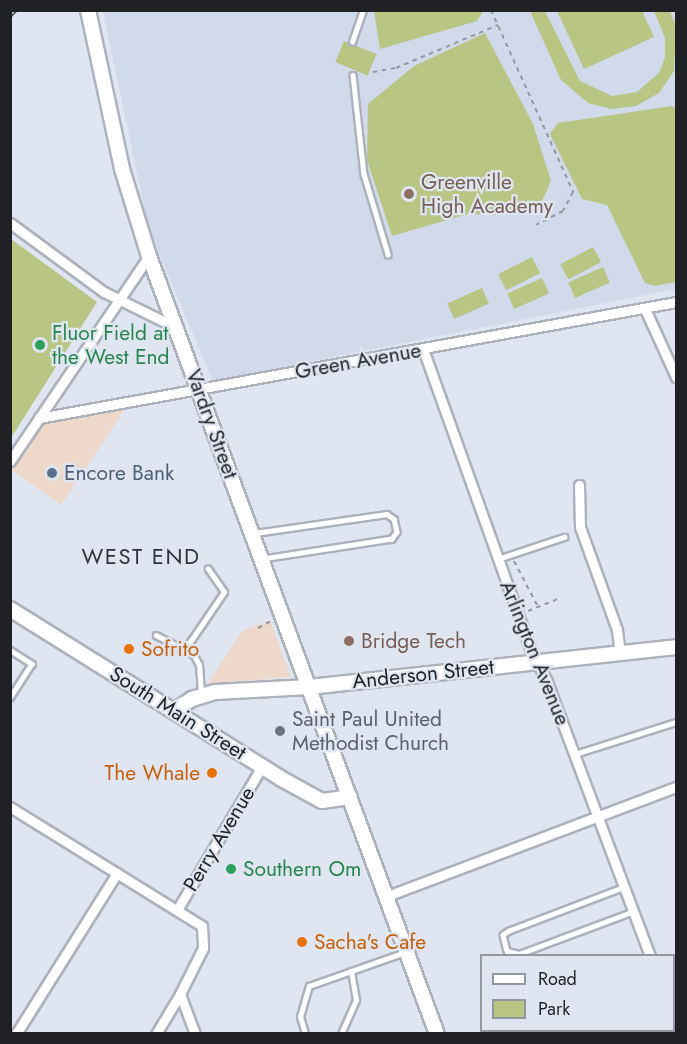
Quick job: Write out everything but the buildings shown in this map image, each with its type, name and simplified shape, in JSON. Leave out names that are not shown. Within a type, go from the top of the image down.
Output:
[{"type":"main road","name":"Vardry Street","points":[[88,10],[122,169],[149,256],[387,896],[435,1033]]},
{"type":"main road","name":"South Main Street","points":[[10,609],[322,801],[350,797]]},
{"type":"main road","name":"Anderson Street","points":[[174,711],[201,695],[309,687],[676,647]]},
{"type":"street","points":[[10,223],[118,298],[177,328]]},
{"type":"street","points":[[10,461],[118,298],[149,256]]},
{"type":"street","name":"Green Avenue","points":[[39,418],[676,302]]},
{"type":"street","points":[[645,309],[676,376]]},
{"type":"street","name":"Arlington Avenue","points":[[423,349],[498,559],[575,754],[649,954]]},
{"type":"street","points":[[579,485],[580,527],[617,630],[620,653]]},
{"type":"street","name":"Perry Avenue","points":[[156,1034],[180,994],[205,937],[202,926],[177,910],[262,766]]},
{"type":"street","points":[[387,896],[676,787]]},
{"type":"street","points":[[10,807],[177,910]]},
{"type":"street","points":[[16,1034],[117,873]]},
{"type":"street","points":[[180,994],[195,1034]]},
{"type":"lane","points":[[352,42],[363,10]]},
{"type":"lane","points":[[353,75],[364,174],[388,254]]},
{"type":"lane","points":[[252,534],[387,514],[394,519],[398,532],[392,539],[262,560]]},
{"type":"lane","points":[[498,559],[564,537]]},
{"type":"lane","points":[[201,695],[199,665],[188,645],[224,592],[208,569]]},
{"type":"lane","points":[[156,635],[192,654]]},
{"type":"lane","points":[[10,650],[32,664],[10,698]]},
{"type":"lane","points":[[575,754],[676,722]]},
{"type":"lane","points":[[625,887],[509,931],[503,935],[507,951],[519,954],[634,911]]},
{"type":"lane","points":[[305,1034],[300,1017],[305,990],[407,951]]},
{"type":"lane","points":[[341,1034],[356,1000],[351,971]]},
{"type":"path","points":[[491,10],[573,192],[563,211],[536,225]]},
{"type":"path","points":[[373,72],[396,68],[498,26]]},
{"type":"path","points":[[510,562],[516,561],[538,607]]},
{"type":"path","points":[[528,610],[561,598]]},
{"type":"path","points":[[258,628],[271,621]]},
{"type":"shaded area","name":"Greenville High Academy","points":[[103,11],[676,11],[676,289],[213,381],[149,230]]},
{"type":"shaded area","points":[[125,409],[61,505],[12,470],[44,422]]},
{"type":"shaded area","points":[[270,620],[291,677],[208,684],[242,631]]},
{"type":"green space","points":[[374,11],[483,11],[477,21],[380,49]]},
{"type":"green space","points":[[530,11],[545,11],[580,81],[612,96],[637,92],[659,73],[665,57],[665,38],[654,11],[670,11],[676,26],[674,71],[659,93],[636,106],[611,109],[588,103],[561,80]]},
{"type":"green space","points":[[557,11],[642,11],[654,37],[584,69]]},
{"type":"green space","points":[[485,33],[533,124],[551,181],[541,203],[498,215],[468,214],[392,236],[367,160],[368,104],[414,66]]},
{"type":"green space","points":[[344,41],[376,54],[368,75],[335,62]]},
{"type":"green space","points":[[672,106],[676,109],[676,282],[655,286],[645,283],[607,205],[582,199],[550,134],[558,123]]},
{"type":"green space","name":"Fluor Field at the West End","points":[[11,239],[97,302],[11,438]]},
{"type":"green space","points":[[593,247],[601,262],[568,279],[560,264]]},
{"type":"green space","points":[[532,257],[540,273],[506,290],[498,274]]},
{"type":"green space","points":[[603,267],[610,283],[575,298],[568,282]]},
{"type":"green space","points":[[542,278],[549,294],[514,309],[507,293]]},
{"type":"green space","points":[[482,288],[489,304],[454,319],[447,303]]},
{"type":"railway","points":[[10,15],[15,10]]},
{"type":"place","name":"Greenville High Academy","points":[[409,194]]},
{"type":"place","name":"Fluor Field at the West End","points":[[40,345]]},
{"type":"place","name":"Encore Bank","points":[[52,473]]},
{"type":"place","name":"Bridge Tech","points":[[349,641]]},
{"type":"place","name":"Sofrito","points":[[129,649]]},
{"type":"place","name":"Saint Paul United Methodist Church","points":[[280,731]]},
{"type":"place","name":"The Whale","points":[[212,773]]},
{"type":"place","name":"Southern Om","points":[[231,869]]},
{"type":"place","name":"Sacha's Cafe","points":[[302,942]]},
{"type":"district","name":"WEST END","points":[[141,557]]}]
